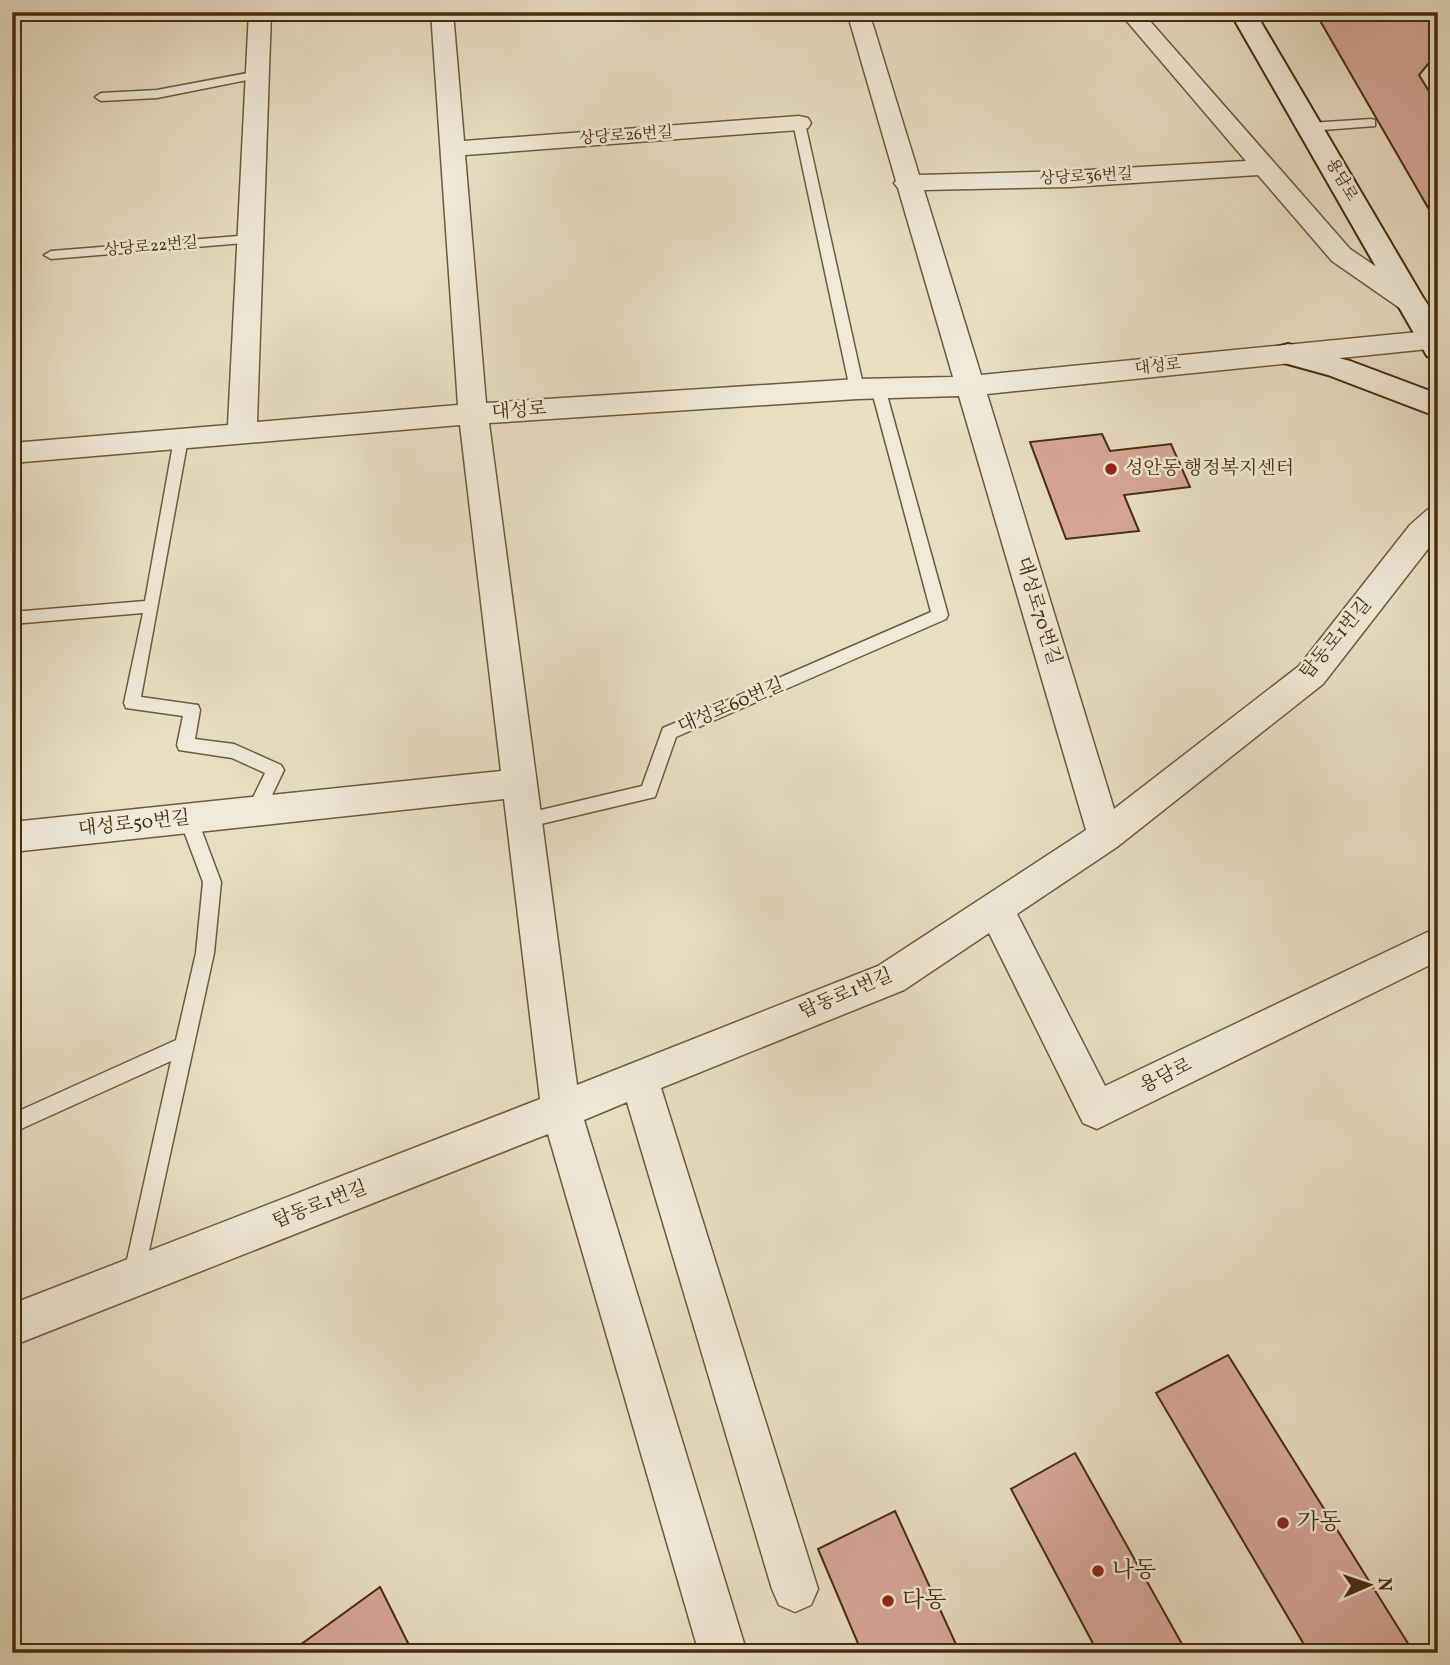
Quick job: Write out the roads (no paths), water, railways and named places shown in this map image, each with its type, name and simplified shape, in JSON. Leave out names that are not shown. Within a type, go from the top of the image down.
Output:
[{"type":"main road","name":"용담로","points":[[1242,12],[1436,343]]},
{"type":"main road","points":[[1287,354],[1339,368],[1438,406]]},
{"type":"street","points":[[242,434],[260,12]]},
{"type":"street","points":[[442,12],[473,414],[561,1110],[723,1653]]},
{"type":"street","points":[[858,12],[907,183],[970,386]]},
{"type":"street","points":[[1130,12],[1340,255],[1414,305]]},
{"type":"street","name":"상당로26번길","points":[[452,149],[799,123]]},
{"type":"street","name":"상당로36번길","points":[[907,183],[1070,179],[1264,167]]},
{"type":"street","name":"대성로","points":[[12,453],[473,414],[868,388],[970,386],[1287,354],[1436,343]]},
{"type":"street","name":"대성로70번길","points":[[970,386],[1105,836]]},
{"type":"street","name":"탑동로1번길","points":[[12,1325],[891,978],[1105,836],[1311,675],[1421,533],[1438,518]]},
{"type":"street","name":"대성로50번길","points":[[12,837],[519,783]]},
{"type":"street","name":"용담로","points":[[995,908],[1097,1110],[1438,943]]},
{"type":"street","points":[[639,1079],[795,1590]]},
{"type":"lane","points":[[101,97],[157,94],[258,75]]},
{"type":"lane","points":[[799,123],[868,388]]},
{"type":"lane","points":[[1310,127],[1371,123]]},
{"type":"lane","name":"상당로22번길","points":[[51,255],[251,239]]},
{"type":"lane","name":"대성로60번길","points":[[524,821],[649,792],[669,733],[940,615],[868,388]]},
{"type":"lane","points":[[181,439],[132,703],[192,710],[185,745],[234,751],[275,770],[255,811]]},
{"type":"lane","points":[[12,618],[152,606]]},
{"type":"lane","points":[[133,1278],[205,953],[212,882],[188,818]]},
{"type":"lane","points":[[12,1124],[184,1046]]},
{"type":"place","name":"성안동 행정복지센터","points":[[1111,469]]},
{"type":"place","name":"가동","points":[[1283,1523]]},
{"type":"place","name":"나동","points":[[1098,1571]]},
{"type":"place","name":"다동","points":[[888,1601]]}]
